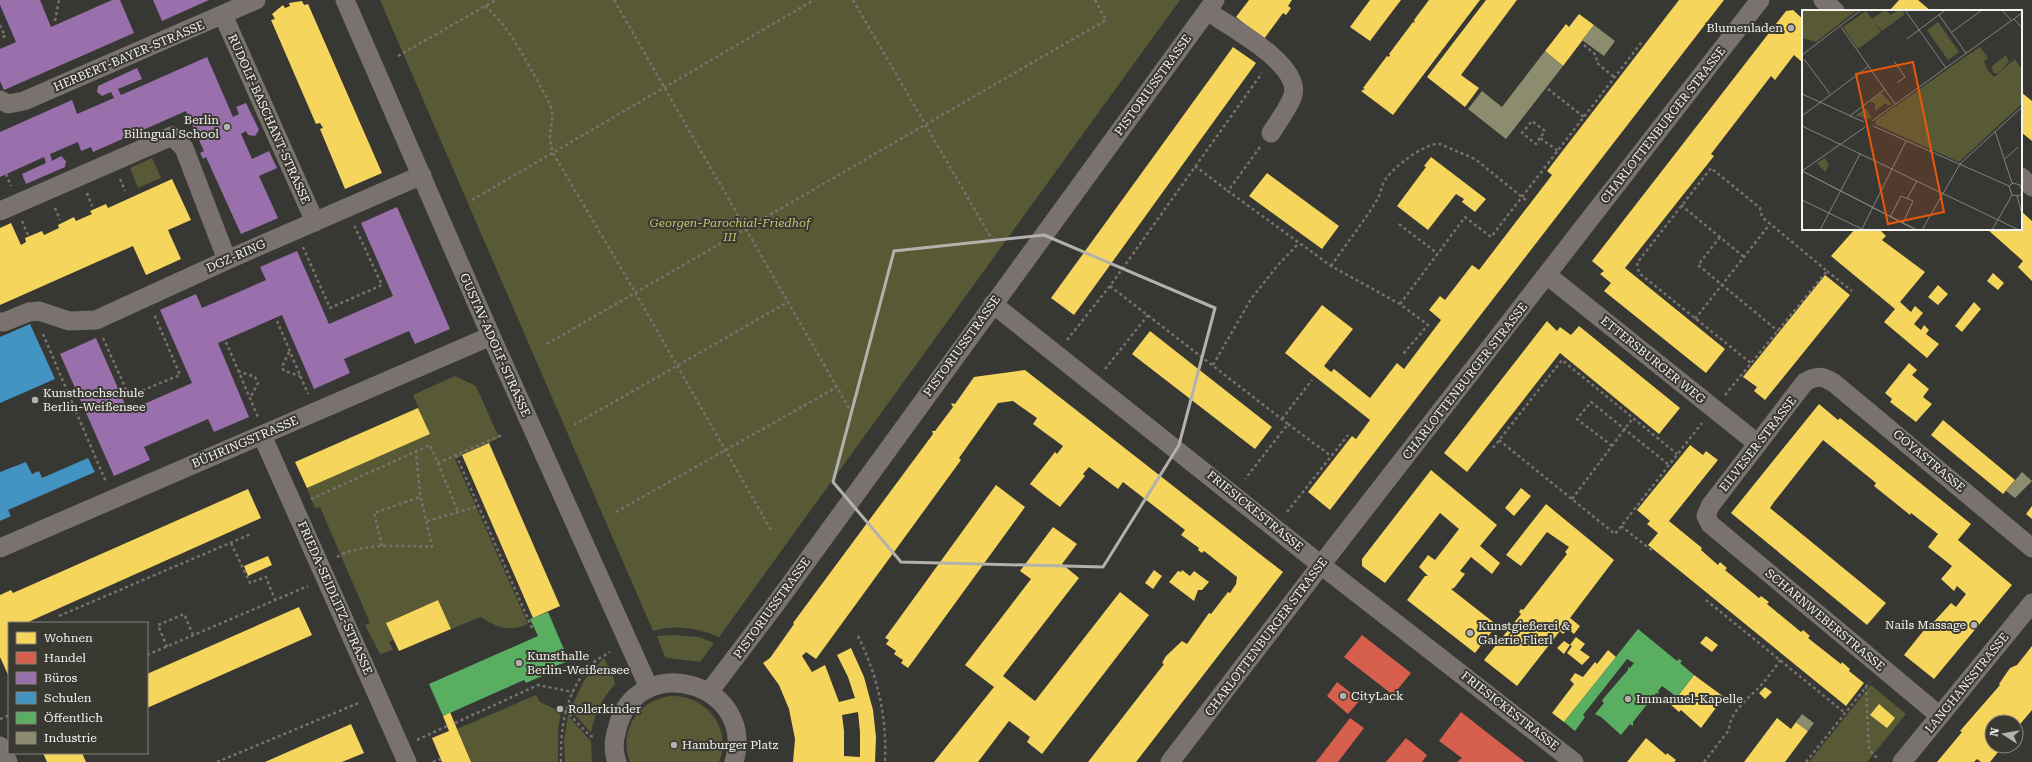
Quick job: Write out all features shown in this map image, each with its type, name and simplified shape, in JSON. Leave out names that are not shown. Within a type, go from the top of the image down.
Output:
[{"type":"street","name":"HERBERT-BAYER-STRASSE","points":[[0,100],[8,104],[24,101],[256,0]]},
{"type":"street","name":"GUSTAV-ADOLF-STRASSE","points":[[345,0],[491,336],[649,688]]},
{"type":"street","name":"CHARLOTTENBURGER STRASSE","points":[[1170,762],[1321,565],[1760,0]]},
{"type":"street","points":[[1822,0],[1834,10]]},
{"type":"street","points":[[1211,6],[1274,56],[1286,70],[1293,83],[1293,96],[1271,133]]},
{"type":"street","name":"PISTORIUSSTRASSE","points":[[709,692],[775,605],[1211,6]]},
{"type":"street","name":"RUDOLF-BASCHANT-STRASSE","points":[[223,15],[315,222]]},
{"type":"street","points":[[0,211],[172,136],[184,148],[227,260]]},
{"type":"street","name":"DGZ-RING","points":[[0,322],[4,322],[29,312],[39,311],[69,321],[96,320],[227,260],[422,176]]},
{"type":"street","points":[[2022,178],[2032,186]]},
{"type":"street","name":"ETTERSBURGER WEG","points":[[1547,275],[1758,444]]},
{"type":"street","name":"FRIESICKESTRASSE","points":[[994,304],[1321,565],[1574,762]]},
{"type":"street","name":"BÜHRINGSTRASSE","points":[[0,548],[114,499],[260,427],[491,336]]},
{"type":"street","name":"EILVESER STRASSE","points":[[1710,524],[1706,516],[1710,506],[1805,382],[1814,376],[1824,376]]},
{"type":"street","name":"GOYASTRASSE","points":[[1824,376],[2032,548]]},
{"type":"street","name":"FRIEDA-SEIDLITZ-STRASSE","points":[[260,427],[404,754]]},
{"type":"street","name":"SCHARNWEBERSTRASSE","points":[[1710,524],[1940,716]]},
{"type":"street","name":"LANGHANSSTRASSE","points":[[1902,762],[2032,603]]},
{"type":"street","points":[[617,762],[614,739],[619,720],[630,703],[649,688],[664,683],[683,682],[709,692],[724,705],[731,716],[735,728],[737,742],[734,762]]},
{"type":"street","points":[[0,746],[8,762]]},
{"type":"path","points":[[55,21],[59,0]]},
{"type":"path","points":[[398,56],[496,0]]},
{"type":"path","points":[[614,0],[853,415]]},
{"type":"path","points":[[472,200],[814,0]]},
{"type":"path","points":[[853,0],[993,241]]},
{"type":"path","points":[[547,344],[1106,20],[1095,0]]},
{"type":"path","points":[[485,6],[495,14],[506,28],[548,100],[553,111],[554,120],[550,138],[553,153],[635,292],[771,530]]},
{"type":"path","points":[[0,26],[5,36],[0,38]]},
{"type":"path","points":[[1400,304],[1465,217],[1491,237],[1641,43]]},
{"type":"path","points":[[1584,45],[1596,55],[1596,63],[1614,77]]},
{"type":"path","points":[[1067,340],[1110,286],[1274,56]]},
{"type":"path","points":[[1548,89],[1584,117]]},
{"type":"path","points":[[1532,121],[1545,131],[1540,138],[1536,144],[1522,133],[1532,121]]},
{"type":"path","points":[[1228,191],[1271,133]]},
{"type":"path","points":[[1540,138],[1558,151]]},
{"type":"path","points":[[1331,266],[1379,199],[1385,180],[1394,169],[1425,146],[1435,143],[1440,144],[1475,159],[1527,201]]},
{"type":"path","points":[[1195,166],[1331,266],[1400,304],[1428,325],[1403,354]]},
{"type":"path","points":[[1752,364],[1639,273],[1637,263],[1711,168],[1760,208],[1762,217],[1770,224],[1852,291]]},
{"type":"path","points":[[1681,206],[1744,257]]},
{"type":"path","points":[[296,230],[330,308],[382,285],[347,208]]},
{"type":"path","points":[[1400,224],[1438,254]]},
{"type":"path","points":[[1695,319],[1770,224]]},
{"type":"path","points":[[1720,237],[1698,265],[1778,331]]},
{"type":"path","points":[[1213,365],[1251,299],[1278,265],[1299,243]]},
{"type":"path","points":[[1724,397],[1827,271]]},
{"type":"path","points":[[1110,286],[1331,456]]},
{"type":"path","points":[[96,320],[129,396],[180,374],[146,297]]},
{"type":"path","points":[[574,425],[788,302]]},
{"type":"path","points":[[48,314],[40,326],[114,499]]},
{"type":"path","points":[[1105,370],[1148,315]]},
{"type":"path","points":[[277,321],[310,397]]},
{"type":"path","points":[[226,342],[260,427]]},
{"type":"path","points":[[290,351],[282,367],[284,371],[300,376]]},
{"type":"path","points":[[1493,448],[1562,360],[1677,454]]},
{"type":"path","points":[[238,371],[255,377],[258,383],[250,399]]},
{"type":"path","points":[[1282,419],[1312,380]]},
{"type":"path","points":[[616,512],[838,387]]},
{"type":"path","points":[[1612,446],[1577,419],[1591,402],[1669,464]]},
{"type":"path","points":[[1572,499],[1633,418]]},
{"type":"path","points":[[1499,440],[1615,534],[1704,421]]},
{"type":"path","points":[[1245,479],[1288,424]]},
{"type":"path","points":[[438,463],[502,435]]},
{"type":"path","points":[[1287,512],[1348,435]]},
{"type":"path","points":[[294,507],[430,445],[458,512]]},
{"type":"path","points":[[148,655],[275,600],[323,572],[343,553],[382,546],[432,547],[420,497],[416,452]]},
{"type":"path","points":[[456,455],[532,628]]},
{"type":"path","points":[[382,546],[374,513],[420,497]]},
{"type":"path","points":[[427,522],[479,506]]},
{"type":"path","points":[[1621,526],[1654,552]]},
{"type":"path","points":[[59,616],[251,534]]},
{"type":"path","points":[[231,543],[250,583],[266,577],[275,600]]},
{"type":"path","points":[[1706,600],[1845,713]]},
{"type":"path","points":[[167,647],[158,625],[184,614],[193,635]]},
{"type":"path","points":[[858,636],[876,676],[881,696],[885,722],[885,762]]},
{"type":"path","points":[[561,762],[561,730],[566,710],[573,692],[582,676],[593,663],[610,652]]},
{"type":"path","points":[[1704,762],[1729,730],[1729,723],[1745,701],[1762,684],[1780,660]]},
{"type":"path","points":[[1806,762],[1871,680]]},
{"type":"path","points":[[455,723],[538,685],[573,692]]},
{"type":"path","points":[[1866,686],[1869,750],[1879,760]]},
{"type":"path","points":[[217,762],[377,694]]},
{"type":"path","points":[[566,710],[590,736],[596,737]]},
{"type":"path","points":[[404,754],[447,726]]},
{"type":"path","points":[[433,762],[441,759]]},
{"type":"highlighted area","points":[[1044,235],[1215,308],[1179,445],[1103,567],[901,562],[833,482],[894,251]]},
{"type":"green space","name":"Georgen-Parochial-Friedhof III","points":[[380,0],[1180,0],[719,637],[695,629],[678,627],[653,631]]},
{"type":"green space","points":[[152,158],[161,178],[138,188],[130,168]]},
{"type":"green space","points":[[455,376],[476,386],[499,438],[455,459],[528,624],[515,628],[504,628],[481,617],[451,629],[438,600],[387,622],[394,640],[389,642],[393,650],[380,654],[365,625],[370,623],[320,507],[315,508],[307,488],[430,434],[413,395]]},
{"type":"green space","points":[[674,635],[699,637],[714,643],[700,662],[665,657],[657,636]]},
{"type":"green space","points":[[604,658],[615,684],[599,707],[594,719],[591,733],[570,709],[585,679]]},
{"type":"green space","points":[[1871,685],[1906,714],[1867,762],[1809,762]]},
{"type":"green space","points":[[536,695],[540,702],[561,712],[558,730],[558,762],[471,762],[457,729]]},
{"type":"green space","points":[[671,696],[684,697],[695,701],[705,707],[713,716],[719,726],[722,737],[722,749],[719,762],[630,762],[627,750],[627,739],[629,728],[634,718],[649,703],[660,698]]},
{"type":"green space","points":[[568,716],[591,741],[592,762],[565,762],[564,740]]},
{"type":"building: Wohnen","points":[[1249,0],[1292,0],[1288,6],[1291,8],[1286,15],[1283,13],[1264,39],[1236,17]]},
{"type":"building: Wohnen","points":[[1370,0],[1401,0],[1370,41],[1350,27]]},
{"type":"building: Wohnen","points":[[1429,0],[1480,0],[1393,115],[1361,91],[1365,89],[1363,88],[1387,56],[1389,57],[1389,54],[1413,22],[1415,23],[1414,20]]},
{"type":"building: Wohnen","points":[[1486,0],[1517,0],[1461,75],[1479,88],[1465,107],[1427,77]]},
{"type":"building: Wohnen","points":[[1679,0],[1724,0],[1330,510],[1308,492],[1352,436],[1356,439],[1370,420],[1285,353],[1322,305],[1353,329],[1324,366],[1331,372],[1334,369],[1370,398],[1397,363],[1404,369],[1441,320],[1429,310],[1440,296],[1445,300],[1472,265],[1479,270],[1552,175],[1547,171]]},
{"type":"building: Wohnen","points":[[1899,0],[1918,0],[1930,10],[1890,10]]},
{"type":"building: Wohnen","points":[[302,1],[304,5],[308,4],[382,173],[345,189],[320,129],[323,128],[320,123],[316,124],[271,20],[275,19],[272,14],[283,5],[285,8],[290,6],[289,3]]},
{"type":"building: Wohnen","points":[[1793,10],[1802,18],[1802,62],[1794,55],[1775,80],[1771,76],[1711,154],[1714,156],[1625,268],[1725,349],[1706,373],[1604,291],[1611,283],[1600,274],[1604,271],[1592,261],[1786,11]]},
{"type":"building: Wohnen","points":[[1579,14],[1594,25],[1563,66],[1545,51],[1566,24],[1569,27]]},
{"type":"building: Wohnen","points":[[1233,47],[1256,63],[1074,315],[1051,298]]},
{"type":"building: Wohnen","points":[[2022,93],[2032,101],[2032,141],[2022,133]]},
{"type":"building: Wohnen","points":[[1431,157],[1486,199],[1475,212],[1462,202],[1464,199],[1456,194],[1428,230],[1397,206],[1426,167],[1424,166]]},
{"type":"building: Wohnen","points":[[1267,173],[1339,226],[1322,249],[1249,196]]},
{"type":"building: Wohnen","points":[[172,179],[191,220],[168,230],[181,259],[146,275],[133,246],[0,305],[0,228],[11,223],[21,245],[26,242],[25,238],[42,231],[44,235],[59,228],[58,225],[74,217],[76,221],[92,214],[90,211],[106,204],[108,208]]},
{"type":"building: Wohnen","points":[[2022,212],[2032,221],[2032,281],[2018,267],[2023,261],[1988,230],[2022,230]]},
{"type":"building: Wohnen","points":[[1854,230],[1880,230],[1886,236],[1882,240],[1925,272],[1900,302],[1911,312],[1915,306],[1923,313],[1914,324],[1921,330],[1924,325],[1929,330],[1926,334],[1939,344],[1927,358],[1884,322],[1895,309],[1831,256]]},
{"type":"building: Wohnen","points":[[1993,273],[2004,283],[1998,290],[1987,281]]},
{"type":"building: Wohnen","points":[[1825,275],[1850,295],[1765,400],[1754,391],[1757,387],[1743,377]]},
{"type":"building: Wohnen","points":[[1938,285],[1948,294],[1938,305],[1928,297]]},
{"type":"building: Wohnen","points":[[1974,302],[1981,309],[1962,332],[1955,326]]},
{"type":"building: Wohnen","points":[[1547,321],[1557,331],[1560,327],[1571,335],[1579,326],[1680,408],[1659,434],[1560,353],[1467,472],[1444,453]]},
{"type":"building: Wohnen","points":[[1150,331],[1272,427],[1255,449],[1132,354]]},
{"type":"building: Wohnen","points":[[1909,363],[1917,370],[1912,375],[1929,389],[1923,397],[1932,404],[1916,422],[1890,402],[1892,399],[1885,393]]},
{"type":"building: Wohnen","points":[[1025,370],[1283,572],[1136,762],[1088,762],[1164,664],[1162,663],[1166,656],[1182,641],[1187,644],[1209,613],[1211,614],[1228,592],[1230,593],[1236,584],[1237,577],[1204,551],[1202,553],[1198,550],[1199,548],[1181,535],[1185,530],[1123,482],[1118,489],[1089,467],[1083,474],[1085,476],[1060,507],[1030,484],[1055,452],[1057,454],[1063,446],[1033,424],[1037,418],[1013,401],[998,403],[959,458],[961,460],[816,659],[806,652],[802,656],[812,672],[825,665],[839,702],[855,698],[848,677],[837,655],[851,648],[864,677],[873,710],[876,737],[875,762],[793,762],[795,739],[789,709],[779,685],[763,663],[770,658],[794,624],[793,623],[933,434],[932,431],[935,431],[953,407],[951,403],[955,404],[974,377]],"holes":[[[858,712],[860,757],[844,756],[844,731],[842,715]]]},
{"type":"building: Wohnen","points":[[1819,404],[1838,420],[1840,418],[1971,524],[1958,540],[2012,585],[1934,679],[1904,655],[1928,625],[1930,626],[1951,603],[1956,607],[1966,594],[1957,586],[1954,591],[1941,579],[1952,566],[1928,547],[1938,534],[1911,513],[1910,515],[1874,486],[1876,483],[1823,440],[1770,508],[1886,603],[1867,625],[1731,513]]},
{"type":"building: Wohnen","points":[[418,408],[430,434],[307,488],[295,462]]},
{"type":"building: Wohnen","points":[[1943,420],[2015,480],[2003,494],[1931,435]]},
{"type":"building: Wohnen","points":[[489,443],[560,606],[533,618],[462,455]]},
{"type":"building: Wohnen","points":[[1690,445],[1703,455],[1706,451],[1718,460],[1669,521],[1702,548],[1701,550],[1718,565],[1720,562],[1727,568],[1725,570],[1759,598],[1761,596],[1769,602],[1767,604],[1801,632],[1803,630],[1810,636],[1808,638],[1841,664],[1842,662],[1850,669],[1849,671],[1864,683],[1846,706],[1648,545],[1658,533],[1647,524],[1650,521],[1637,510]]},
{"type":"building: Wohnen","points":[[1431,470],[1497,525],[1480,546],[1500,563],[1492,574],[1471,557],[1460,571],[1465,574],[1454,588],[1451,589],[1497,625],[1475,653],[1407,600],[1425,576],[1428,576],[1419,567],[1428,555],[1435,560],[1459,529],[1440,513],[1385,583],[1362,566],[1362,559]]},
{"type":"building: Wohnen","points":[[996,485],[1025,507],[908,668],[901,663],[903,660],[894,654],[896,651],[886,644],[889,640],[885,638]]},
{"type":"building: Wohnen","points":[[1521,488],[1531,496],[1514,516],[1505,508]]},
{"type":"building: Wohnen","points":[[248,489],[261,518],[28,622],[8,622],[8,675],[0,657],[0,595],[11,590],[13,593]]},
{"type":"building: Wohnen","points":[[1546,504],[1614,560],[1570,618],[1580,626],[1574,634],[1568,629],[1563,634],[1560,631],[1517,686],[1484,660],[1521,614],[1519,612],[1521,609],[1523,610],[1567,554],[1565,552],[1569,547],[1547,532],[1521,566],[1506,555]]},
{"type":"building: Wohnen","points":[[2032,506],[2032,519],[2026,514]]},
{"type":"building: Wohnen","points":[[1053,527],[1077,544],[1062,564],[1079,578],[1003,676],[1035,701],[1120,592],[1149,615],[1042,754],[1027,742],[1030,737],[1009,721],[978,762],[934,762],[994,687],[965,665],[1031,579],[1020,571]]},
{"type":"building: Wohnen","points":[[268,556],[272,565],[248,576],[244,566]]},
{"type":"building: Wohnen","points":[[1154,570],[1162,576],[1153,589],[1145,583]]},
{"type":"building: Wohnen","points":[[1182,570],[1190,576],[1194,571],[1209,582],[1202,590],[1198,590],[1194,601],[1169,582],[1178,571],[1181,572]]},
{"type":"building: Wohnen","points":[[438,600],[451,629],[399,651],[386,623]]},
{"type":"building: Wohnen","points":[[299,607],[312,635],[148,708],[148,674]]},
{"type":"building: Wohnen","points":[[1706,636],[1718,645],[1712,652],[1700,643]]},
{"type":"building: Wohnen","points":[[1576,637],[1585,644],[1580,650],[1590,657],[1582,665],[1567,653],[1572,646],[1570,645]]},
{"type":"building: Wohnen","points":[[1564,641],[1570,645],[1564,654],[1557,648]]},
{"type":"building: Wohnen","points":[[2032,646],[2032,710],[2024,720],[2024,714],[1984,714],[1984,754],[1996,754],[1990,762],[1981,762],[1977,759],[1974,762],[1937,762],[1962,732],[1960,731],[2000,685],[1999,684],[2010,668],[2017,665]]},
{"type":"building: Wohnen","points":[[1608,650],[1616,657],[1564,722],[1552,713],[1574,684],[1570,680],[1575,673],[1583,677],[1595,662],[1597,664]]},
{"type":"building: Wohnen","points":[[1694,675],[1724,697],[1701,728],[1681,710],[1679,712],[1671,705]]},
{"type":"building: Wohnen","points":[[1765,687],[1772,692],[1765,699],[1759,693]]},
{"type":"building: Wohnen","points":[[1879,704],[1895,718],[1887,728],[1870,715]]},
{"type":"building: Wohnen","points":[[450,712],[471,762],[442,762],[432,738],[449,731],[443,716]]},
{"type":"building: Wohnen","points":[[1777,718],[1791,729],[1796,722],[1808,731],[1785,762],[1744,762]]},
{"type":"building: Wohnen","points":[[351,724],[364,753],[342,762],[265,762]]},
{"type":"building: Wohnen","points":[[1646,738],[1666,755],[1667,753],[1676,760],[1674,762],[1627,762]]},
{"type":"building: Wohnen","points":[[43,754],[82,754],[86,762],[47,762]]},
{"type":"building: Handel","points":[[1362,635],[1411,673],[1393,695],[1344,657]]},
{"type":"building: Handel","points":[[1337,682],[1360,700],[1348,714],[1327,696]]},
{"type":"building: Handel","points":[[1461,712],[1525,762],[1457,762],[1462,758],[1439,741]]},
{"type":"building: Handel","points":[[1350,718],[1364,728],[1338,762],[1316,762]]},
{"type":"building: Handel","points":[[1406,738],[1427,755],[1422,762],[1386,762]]},
{"type":"building: Büros","points":[[0,0],[40,0],[51,27],[112,0],[120,0],[134,33],[4,90],[0,81],[0,49],[16,42],[0,5]]},
{"type":"building: Büros","points":[[153,0],[209,0],[162,21]]},
{"type":"building: Büros","points":[[207,57],[233,117],[239,114],[236,107],[246,103],[259,130],[255,136],[248,135],[246,131],[241,134],[252,159],[269,151],[277,168],[259,176],[278,218],[241,234],[206,157],[203,159],[200,153],[204,151],[186,111],[93,152],[91,147],[81,151],[78,142],[50,154],[52,161],[61,156],[66,161],[65,167],[26,184],[22,174],[46,163],[44,157],[0,177],[0,132],[72,100],[77,114],[114,98],[111,92],[102,96],[97,92],[98,86],[137,68],[142,79],[118,89],[121,95]]},
{"type":"building: Büros","points":[[397,207],[450,329],[415,344],[409,331],[344,359],[350,373],[314,389],[282,315],[218,343],[249,417],[214,432],[208,419],[144,447],[150,460],[114,476],[60,354],[96,338],[128,411],[192,383],[160,310],[196,294],[202,308],[266,280],[260,267],[297,251],[329,324],[393,296],[361,223]]},
{"type":"building: Schulen","points":[[30,324],[55,379],[0,403],[0,337]]},
{"type":"building: Schulen","points":[[88,458],[95,472],[8,510],[11,516],[0,521],[0,472],[26,462],[32,474],[39,471],[42,478]]},
{"type":"building: Öffentlich","name":"Kunsthalle Berlin-Weißensee","points":[[548,612],[569,661],[555,666],[556,670],[526,683],[524,680],[443,716],[429,684],[538,636],[530,619]]},
{"type":"building: Öffentlich","points":[[1638,629],[1677,661],[1679,659],[1682,661],[1680,663],[1694,675],[1677,697],[1662,686],[1658,691],[1658,694],[1656,693],[1633,722],[1633,726],[1630,724],[1621,735],[1601,717],[1595,714],[1604,703],[1602,701],[1603,699],[1628,670],[1628,667],[1630,668],[1634,663],[1627,659],[1583,715],[1585,717],[1575,731],[1564,722]]},
{"type":"building: Industrie","points":[[1594,25],[1615,41],[1604,56],[1582,40]]},
{"type":"building: Industrie","points":[[1545,51],[1563,66],[1506,139],[1468,109],[1482,91],[1502,107]]},
{"type":"building: Industrie","points":[[2022,472],[2032,481],[2015,498],[2006,491]]},
{"type":"building: Industrie","points":[[1802,714],[1814,723],[1808,731],[1796,722]]},
{"type":"tram line","points":[[1895,762],[2032,595]]},
{"type":"tram line","points":[[1908,762],[2032,610]]},
{"type":"place","name":"Blumenladen","points":[[1791,28]]},
{"type":"place","name":"Berlin Bilingual School","points":[[227,127]]},
{"type":"place","name":"Kunsthochschule Berlin-Weißensee","points":[[35,400]]},
{"type":"place","name":"Nails Massage","points":[[1974,625]]},
{"type":"place","name":"Kunstgießerei & Galerie Flierl","points":[[1470,633]]},
{"type":"place","name":"Kunsthalle Berlin-Weißensee","points":[[519,663]]},
{"type":"place","name":"CityLack","points":[[1343,696]]},
{"type":"place","name":"Immanuel-Kapelle","points":[[1628,699]]},
{"type":"place","name":"Rollerkinder","points":[[560,709]]},
{"type":"place","name":"Hamburger Platz","points":[[674,745]]}]
